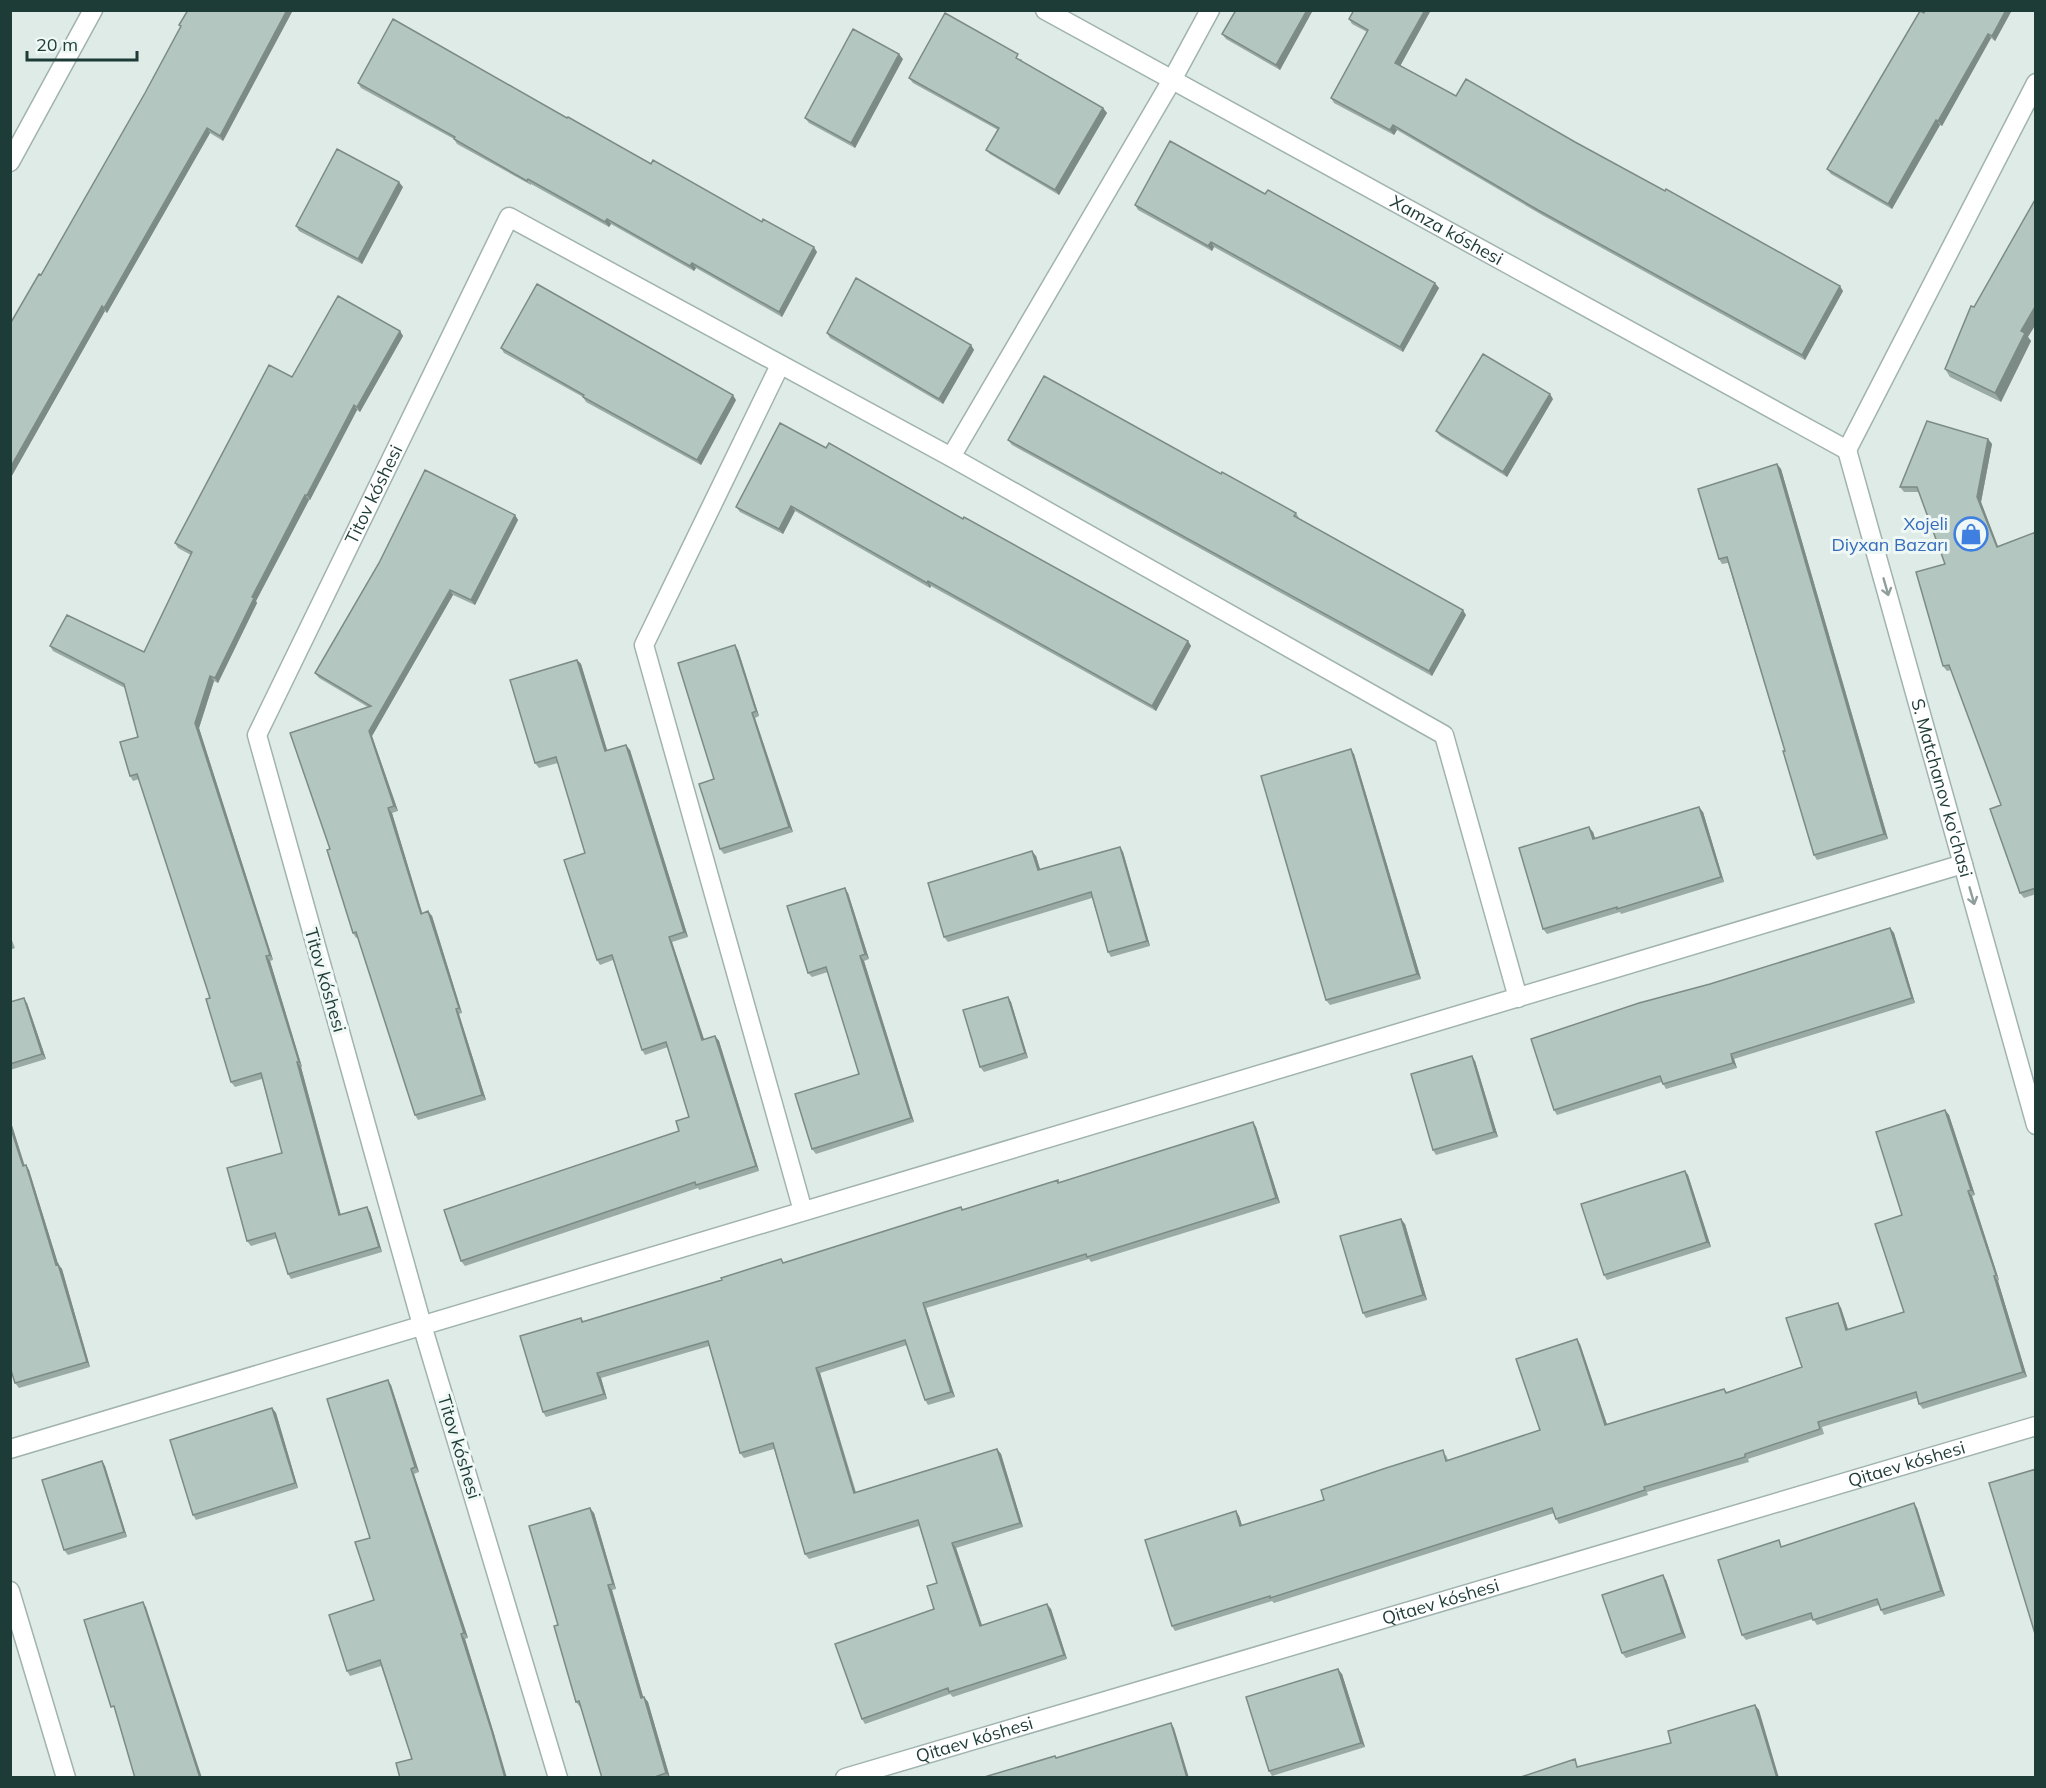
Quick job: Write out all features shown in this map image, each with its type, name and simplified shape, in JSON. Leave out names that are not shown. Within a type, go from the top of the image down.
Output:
[{"type":"street","points":[[10,162],[93,10]]},
{"type":"street","name":"Xamza kóshesi","points":[[1045,10],[1848,450]]},
{"type":"street","points":[[951,457],[1172,80],[1210,10]]},
{"type":"street","points":[[1848,450],[2036,83]]},
{"type":"street","name":"Titov kóshesi","points":[[558,1778],[422,1325],[257,735],[509,217],[780,365]]},
{"type":"street","points":[[803,1211],[644,645],[780,365],[951,457],[1444,735],[1518,998]]},
{"type":"street","name":"S. Matchanov ko'chasi","points":[[1848,450],[2036,1125]]},
{"type":"street","points":[[10,1449],[1963,864]]},
{"type":"street","name":"Qitaev kóshesi","points":[[845,1778],[2036,1426]]},
{"type":"street","points":[[10,1591],[66,1778]]},
{"type":"building","points":[[188,10],[287,10],[220,136],[207,128],[10,468],[10,324],[39,274],[41,275],[145,93]]},
{"type":"building","points":[[1236,10],[1307,10],[1276,65],[1222,34]]},
{"type":"building","points":[[1354,10],[1425,10],[1395,63],[1456,96],[1466,79],[1575,142],[1665,191],[1666,189],[1840,286],[1802,355],[1538,210],[1393,125],[1390,130],[1331,98],[1368,30],[1349,19]]},
{"type":"building","points":[[1925,10],[2006,10],[1992,36],[1988,34],[1888,204],[1827,169],[1920,11],[1924,13]]},
{"type":"building","points":[[945,13],[1018,54],[1016,58],[1103,108],[1055,190],[986,150],[999,128],[909,78]]},
{"type":"building","points":[[393,19],[651,164],[653,160],[762,222],[763,219],[814,247],[779,312],[692,263],[690,266],[607,219],[605,222],[528,179],[527,181],[454,139],[455,137],[358,83]]},
{"type":"building","points":[[853,29],[899,54],[851,143],[805,118]]},
{"type":"building","points":[[1170,141],[1265,194],[1268,190],[1435,283],[1400,347],[1211,242],[1208,246],[1135,205]]},
{"type":"building","points":[[337,149],[399,182],[358,259],[296,226]]},
{"type":"building","points":[[2036,198],[2036,305],[2021,331],[2025,333],[1995,393],[1945,369],[1971,306],[1974,307]]},
{"type":"building","points":[[856,278],[971,345],[939,399],[827,333]]},
{"type":"building","points":[[537,284],[733,395],[697,460],[583,397],[584,395],[501,348]]},
{"type":"building","points":[[338,296],[400,331],[357,407],[354,405],[305,495],[252,597],[254,598],[215,678],[210,676],[195,723],[270,955],[266,956],[299,1062],[297,1062],[339,1215],[367,1207],[379,1247],[288,1274],[275,1233],[247,1241],[227,1168],[282,1153],[261,1073],[231,1082],[206,999],[210,998],[137,774],[130,776],[120,742],[138,737],[124,684],[50,646],[67,615],[144,652],[192,552],[175,543],[269,365],[292,377]]},
{"type":"building","points":[[1483,354],[1550,394],[1503,472],[1436,431]]},
{"type":"building","points":[[1044,376],[1296,513],[1294,516],[1463,610],[1429,671],[1008,440]]},
{"type":"building","points":[[1927,421],[1988,439],[1977,497],[1997,547],[2036,532],[2036,888],[2020,893],[1990,809],[2001,805],[1949,665],[1943,666],[1916,572],[1945,564],[1917,487],[1900,487]]},
{"type":"building","points":[[780,423],[826,448],[829,443],[963,519],[964,517],[1188,641],[1152,706],[791,506],[779,529],[736,507]]},
{"type":"building","points":[[1777,464],[1884,834],[1814,855],[1727,557],[1719,559],[1698,489]]},
{"type":"building","points":[[425,470],[515,515],[471,600],[450,590],[369,731],[394,806],[388,808],[421,914],[428,911],[459,1008],[456,1009],[482,1095],[415,1115],[356,932],[353,933],[327,850],[330,849],[290,733],[371,706],[315,673],[379,563]]},
{"type":"building","points":[[735,645],[756,711],[752,713],[789,827],[720,849],[699,784],[714,779],[678,663]]},
{"type":"building","points":[[577,660],[605,751],[626,745],[684,932],[669,937],[702,1040],[715,1036],[756,1166],[696,1185],[695,1182],[461,1261],[444,1210],[679,1131],[676,1121],[689,1117],[666,1042],[642,1050],[612,955],[597,960],[564,860],[585,853],[556,757],[535,763],[510,680]]},
{"type":"building","points":[[1351,749],[1417,974],[1326,1000],[1261,776]]},
{"type":"building","points":[[1699,807],[1721,877],[1543,929],[1519,848],[1589,827],[1593,839]]},
{"type":"building","points":[[1120,847],[1147,941],[1108,952],[1091,892],[944,937],[928,883],[1032,851],[1038,870]]},
{"type":"building","points":[[845,888],[865,954],[860,956],[911,1118],[812,1149],[795,1094],[859,1074],[826,967],[808,973],[787,906]]},
{"type":"building","points":[[1890,928],[1912,998],[1731,1054],[1733,1063],[1663,1084],[1660,1076],[1554,1110],[1531,1039],[1639,1003],[1710,984]]},
{"type":"building","points":[[1008,997],[1025,1053],[980,1067],[963,1010]]},
{"type":"building","points":[[24,998],[42,1054],[10,1064],[10,1002]]},
{"type":"building","points":[[1472,1056],[1494,1132],[1433,1150],[1411,1074]]},
{"type":"building","points":[[1945,1110],[1971,1190],[1968,1191],[1996,1275],[1994,1276],[2023,1372],[1919,1404],[1916,1392],[1818,1422],[1820,1429],[1745,1454],[1745,1457],[1644,1487],[1645,1490],[1556,1519],[1552,1508],[1270,1598],[1270,1596],[1172,1626],[1145,1540],[1236,1511],[1240,1526],[1324,1500],[1321,1490],[1383,1469],[1443,1450],[1446,1461],[1540,1430],[1516,1359],[1577,1339],[1605,1425],[1724,1389],[1726,1393],[1802,1367],[1786,1318],[1838,1303],[1846,1330],[1904,1312],[1875,1224],[1902,1215],[1876,1132]]},
{"type":"building","points":[[1253,1122],[1276,1198],[1087,1257],[1086,1254],[923,1303],[951,1392],[925,1400],[905,1340],[816,1368],[854,1493],[997,1449],[1020,1523],[952,1543],[980,1626],[1047,1604],[1064,1655],[949,1692],[948,1688],[862,1719],[835,1644],[934,1609],[927,1586],[937,1583],[918,1520],[805,1554],[773,1443],[740,1453],[708,1341],[597,1373],[604,1394],[543,1412],[520,1336],[581,1318],[582,1322],[722,1280],[721,1278],[781,1259],[783,1263],[961,1207],[962,1210],[1058,1180],[1058,1183]]},
{"type":"building","points":[[10,1126],[23,1166],[26,1165],[87,1362],[15,1383],[10,1367]]},
{"type":"building","points":[[1685,1171],[1707,1242],[1604,1275],[1581,1204]]},
{"type":"building","points":[[1401,1219],[1423,1295],[1363,1313],[1340,1236]]},
{"type":"building","points":[[388,1380],[415,1467],[411,1469],[464,1633],[461,1634],[505,1778],[400,1778],[396,1763],[412,1759],[380,1660],[347,1671],[329,1615],[374,1600],[355,1542],[370,1538],[327,1399]]},
{"type":"building","points":[[272,1408],[295,1483],[193,1515],[170,1440]]},
{"type":"building","points":[[102,1461],[124,1532],[64,1550],[42,1480]]},
{"type":"building","points":[[2036,1469],[2036,1637],[1989,1483]]},
{"type":"building","points":[[1914,1503],[1941,1591],[1881,1610],[1877,1599],[1813,1620],[1811,1613],[1742,1635],[1718,1560],[1779,1540],[1781,1547]]},
{"type":"building","points":[[590,1508],[613,1584],[608,1585],[666,1773],[652,1778],[602,1778],[579,1701],[576,1702],[554,1626],[558,1625],[529,1526]]},
{"type":"building","points":[[1663,1575],[1682,1633],[1622,1653],[1602,1595]]},
{"type":"building","points":[[143,1602],[200,1778],[135,1778],[114,1706],[111,1707],[84,1620]]},
{"type":"building","points":[[1338,1669],[1361,1743],[1269,1771],[1246,1697]]},
{"type":"building","points":[[1755,1705],[1777,1778],[1518,1778],[1575,1759],[1577,1767],[1671,1743],[1668,1731]]},
{"type":"building","points":[[1171,1723],[1187,1778],[981,1778],[1055,1756],[1056,1758]]},
{"type":"place","name":"Xojeli Diyxan Bazarı","points":[[1971,534]]}]
